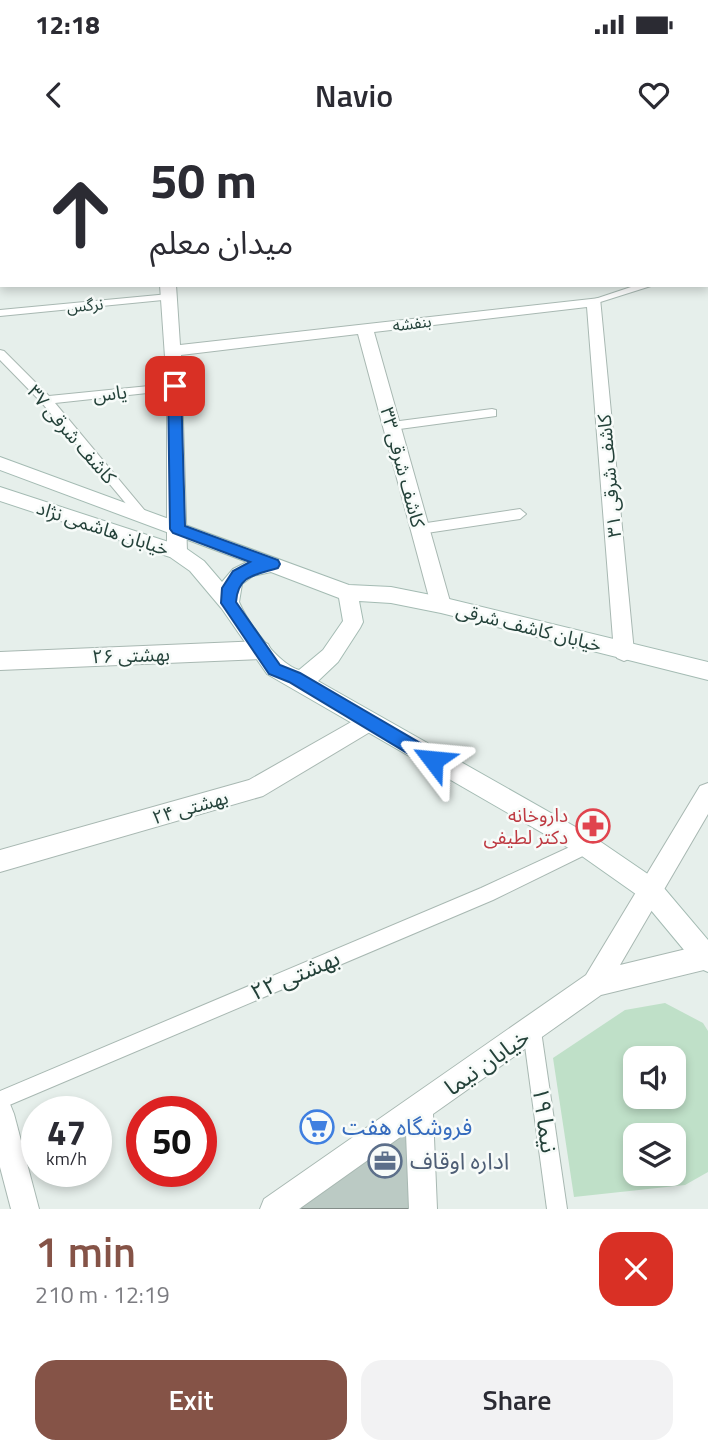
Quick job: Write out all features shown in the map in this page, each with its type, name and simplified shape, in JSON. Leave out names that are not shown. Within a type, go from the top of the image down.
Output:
[{"type":"street","points":[[169,291],[175,386],[177,552]]},
{"type":"street","name":"بنفشه","points":[[173,351],[594,301]]},
{"type":"street","name":"کاشف شرقی ۳۱","points":[[594,301],[624,652]]},
{"type":"street","name":"کاشف شرقی ۳۳","points":[[365,329],[441,605]]},
{"type":"street","points":[[0,463],[348,593],[353,622],[336,652],[315,674],[295,677]]},
{"type":"street","name":"خیابان هاشمی نژاد","points":[[0,494],[177,552],[197,566],[228,603]]},
{"type":"street","points":[[272,564],[254,566],[239,575],[229,588],[228,603],[275,670],[295,677],[367,722],[587,846],[649,889],[708,958]]},
{"type":"street","name":"خیابان کاشف شرقی","points":[[348,593],[391,595],[441,605],[708,671]]},
{"type":"street","name":"بهشتی ۲۶","points":[[0,661],[261,650]]},
{"type":"street","name":"بهشتی ۲۴","points":[[0,861],[255,789],[367,722]]},
{"type":"street","name":"خیابان نیما","points":[[274,1209],[532,1031],[595,984],[708,793]]},
{"type":"street","name":"خیابان نیما","points":[[595,984],[708,958]]},
{"type":"street","points":[[419,1109],[423,1209]]},
{"type":"street","points":[[0,1114],[25,1209]]},
{"type":"lane","name":"بنفشه","points":[[594,301],[642,287]]},
{"type":"lane","name":"نرگس","points":[[0,313],[169,291]]},
{"type":"lane","name":"کاشف شرقی ۳۷","points":[[0,354],[46,400],[142,515]]},
{"type":"lane","name":"یاس","points":[[46,400],[175,386]]},
{"type":"lane","points":[[392,426],[492,413]]},
{"type":"lane","points":[[420,529],[520,514]]},
{"type":"lane","name":"بهشتی ۲۲","points":[[0,1100],[487,894],[587,846]]},
{"type":"lane","name":"نیما ۱۹","points":[[532,1031],[557,1209]]},
{"type":"green space","points":[[665,1003],[703,1023],[708,1031],[708,1172],[686,1184],[686,1123],[623,1123],[623,1186],[676,1186],[574,1197],[553,1058],[625,1010]]},
{"type":"building","name":"اداره اوقاف","points":[[414,1114],[418,1209],[299,1209],[298,1196]]},
{"type":"place","name":"داروخانه دکتر لطیفی","points":[[593,826]]},
{"type":"place","name":"فروشگاه هفت","points":[[317,1127]]},
{"type":"place","name":"اداره اوقاف","points":[[385,1161]]},
{"type":"route","points":[[175,386],[178,529],[272,564],[254,566],[239,575],[229,588],[228,603],[239,619],[275,670],[295,677],[433,760]]}]
